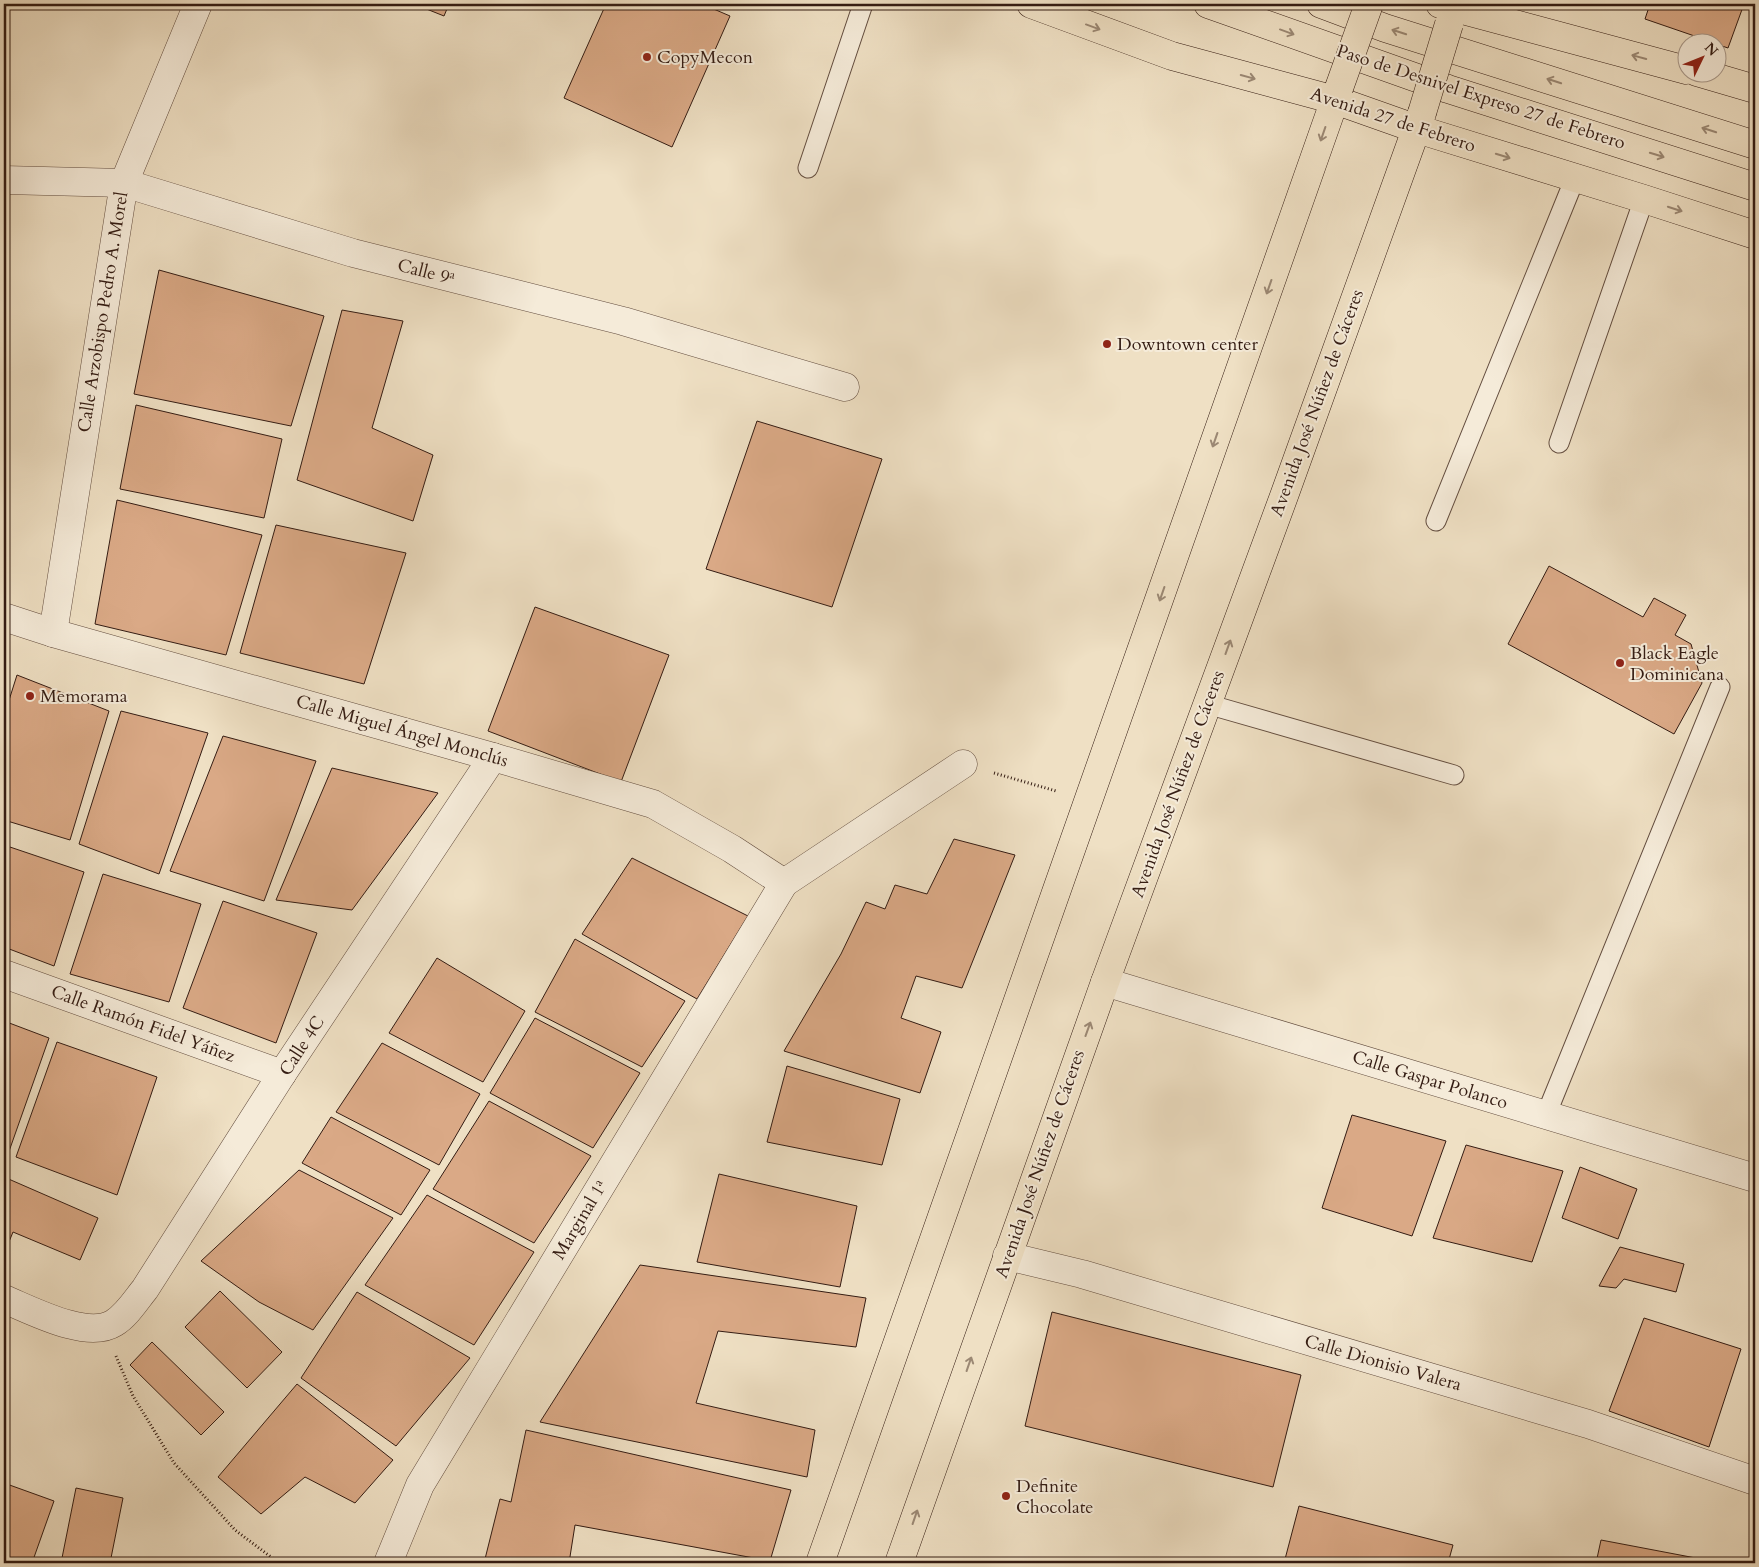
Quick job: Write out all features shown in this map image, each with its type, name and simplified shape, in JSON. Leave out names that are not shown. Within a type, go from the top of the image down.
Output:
[{"type":"main road","name":"Avenida 27 de Febrero","points":[[1031,4],[1172,56],[1337,94],[1420,121],[1575,178],[1755,235]]},
{"type":"main road","name":"Paso de Desnivel Expreso 27 de Febrero","points":[[1208,4],[1448,89],[1755,187]]},
{"type":"main road","name":"Paso de Desnivel Expreso 27 de Febrero","points":[[1321,4],[1385,28],[1755,145]]},
{"type":"main road","points":[[820,1563],[1368,4]]},
{"type":"main road","points":[[1450,10],[1676,67]]},
{"type":"main road","name":"Avenida José Núñez de Cáceres","points":[[899,1563],[1105,982],[1420,121],[1450,10]]},
{"type":"main road","points":[[1726,80],[1755,89]]},
{"type":"street","name":"Calle Arzobispo Pedro A. Morel","points":[[53,633],[124,183],[198,4]]},
{"type":"street","name":"Calle 9ª","points":[[4,180],[124,183],[352,254],[623,321],[845,387]]},
{"type":"street","name":"Calle Miguel Ángel Monclús","points":[[4,617],[53,633],[653,804],[732,848],[784,883]]},
{"type":"street","name":"Calle 4C","points":[[104,1328],[124,1315],[145,1289],[282,1074],[493,757]]},
{"type":"street","points":[[784,883],[963,764]]},
{"type":"street","name":"Marginal 1ª","points":[[388,1563],[420,1485],[784,883]]},
{"type":"street","name":"Calle Ramón Fidel Yáñez","points":[[4,974],[282,1074]]},
{"type":"street","name":"Calle Gaspar Polanco","points":[[1105,982],[1546,1115],[1754,1173]]},
{"type":"street","name":"Calle Dionisio Valera","points":[[1007,1256],[1092,1277],[1579,1421],[1755,1481]]},
{"type":"street","points":[[4,1299],[71,1326],[104,1328]]},
{"type":"lane","points":[[808,168],[863,4]]},
{"type":"lane","points":[[1436,521],[1575,178]]},
{"type":"lane","points":[[1559,442],[1644,199]]},
{"type":"lane","points":[[1546,1115],[1720,687]]},
{"type":"lane","points":[[1207,704],[1454,776]]},
{"type":"path","points":[[963,764],[1089,801]]},
{"type":"path","points":[[104,1328],[133,1396],[174,1463],[235,1530],[278,1563]]},
{"type":"building","points":[[414,4],[449,4],[444,16]]},
{"type":"building","name":"CopyMecon","points":[[606,4],[702,4],[730,16],[672,147],[564,98]]},
{"type":"building","points":[[1650,4],[1744,4],[1728,48],[1726,47],[1726,32],[1683,32],[1645,19]]},
{"type":"building","points":[[159,270],[324,316],[291,426],[134,394]]},
{"type":"building","points":[[342,310],[403,321],[372,428],[433,455],[413,521],[297,480]]},
{"type":"building","points":[[136,405],[282,439],[264,518],[120,489]]},
{"type":"building","points":[[757,421],[882,459],[832,607],[706,569]]},
{"type":"building","points":[[117,500],[262,535],[226,655],[95,624]]},
{"type":"building","points":[[276,525],[406,553],[364,684],[240,653]]},
{"type":"building","name":"Black Eagle Dominicana","points":[[1549,566],[1643,617],[1654,598],[1686,615],[1675,635],[1691,644],[1702,683],[1674,734],[1508,644]]},
{"type":"building","points":[[535,607],[669,655],[621,782],[488,731]]},
{"type":"building","points":[[17,675],[109,711],[70,840],[4,820],[4,716]]},
{"type":"building","points":[[121,711],[208,733],[159,874],[79,844]]},
{"type":"building","points":[[223,736],[316,761],[264,901],[170,871]]},
{"type":"building","points":[[332,768],[438,793],[352,910],[276,900]]},
{"type":"building","points":[[954,839],[1015,855],[962,988],[916,976],[901,1018],[941,1032],[920,1093],[784,1051],[841,954],[866,902],[885,909],[895,885],[927,894]]},
{"type":"building","points":[[4,845],[84,872],[54,966],[4,947]]},
{"type":"building","points":[[632,858],[748,916],[697,999],[582,934]]},
{"type":"building","points":[[103,874],[201,904],[169,1002],[70,974]]},
{"type":"building","points":[[223,901],[317,933],[276,1043],[183,1008]]},
{"type":"building","points":[[575,939],[685,1001],[642,1067],[535,1012]]},
{"type":"building","points":[[437,958],[525,1011],[483,1082],[389,1033]]},
{"type":"building","points":[[535,1018],[640,1073],[593,1148],[490,1093]]},
{"type":"building","points":[[4,1021],[49,1038],[7,1157],[4,1156]]},
{"type":"building","points":[[57,1042],[157,1077],[117,1195],[16,1157]]},
{"type":"building","points":[[382,1043],[480,1094],[439,1165],[336,1112]]},
{"type":"building","points":[[787,1066],[900,1099],[882,1165],[767,1142]]},
{"type":"building","points":[[489,1101],[591,1156],[534,1243],[433,1189]]},
{"type":"building","points":[[1352,1115],[1446,1141],[1412,1236],[1322,1208]]},
{"type":"building","points":[[331,1117],[430,1170],[401,1215],[302,1163]]},
{"type":"building","points":[[1466,1145],[1563,1171],[1532,1262],[1433,1238]]},
{"type":"building","points":[[1580,1167],[1637,1189],[1618,1239],[1562,1218]]},
{"type":"building","points":[[299,1170],[393,1218],[313,1330],[259,1302],[201,1261]]},
{"type":"building","points":[[719,1174],[857,1206],[840,1287],[697,1262]]},
{"type":"building","points":[[4,1177],[98,1218],[80,1260],[13,1232],[4,1254]]},
{"type":"building","points":[[427,1195],[534,1252],[474,1345],[365,1285]]},
{"type":"building","points":[[1620,1247],[1684,1264],[1676,1292],[1624,1279],[1616,1288],[1599,1286]]},
{"type":"building","points":[[640,1265],[866,1298],[856,1347],[718,1331],[696,1403],[815,1430],[807,1477],[540,1422]]},
{"type":"building","points":[[220,1291],[282,1352],[247,1388],[185,1327]]},
{"type":"building","points":[[357,1292],[470,1358],[396,1446],[301,1378]]},
{"type":"building","points":[[1052,1312],[1301,1375],[1273,1487],[1025,1426]]},
{"type":"building","points":[[1644,1318],[1741,1349],[1709,1447],[1609,1411]]},
{"type":"building","points":[[152,1342],[224,1412],[201,1435],[130,1365]]},
{"type":"building","points":[[297,1384],[393,1460],[355,1503],[305,1477],[261,1514],[218,1477]]},
{"type":"building","points":[[526,1430],[791,1490],[770,1561],[575,1525],[569,1563],[484,1563],[500,1499],[511,1502]]},
{"type":"building","points":[[4,1483],[54,1501],[32,1563],[4,1563]]},
{"type":"building","points":[[76,1488],[123,1498],[110,1563],[61,1563]]},
{"type":"building","points":[[1299,1506],[1453,1545],[1448,1563],[1284,1563]]},
{"type":"building","points":[[1601,1540],[1722,1563],[1596,1563]]},
{"type":"place","name":"CopyMecon","points":[[647,57]]},
{"type":"place","name":"Downtown center","points":[[1107,344]]},
{"type":"place","name":"Black Eagle Dominicana","points":[[1620,663]]},
{"type":"place","name":"Memorama","points":[[30,696]]},
{"type":"place","name":"Definite Chocolate","points":[[1006,1496]]}]
